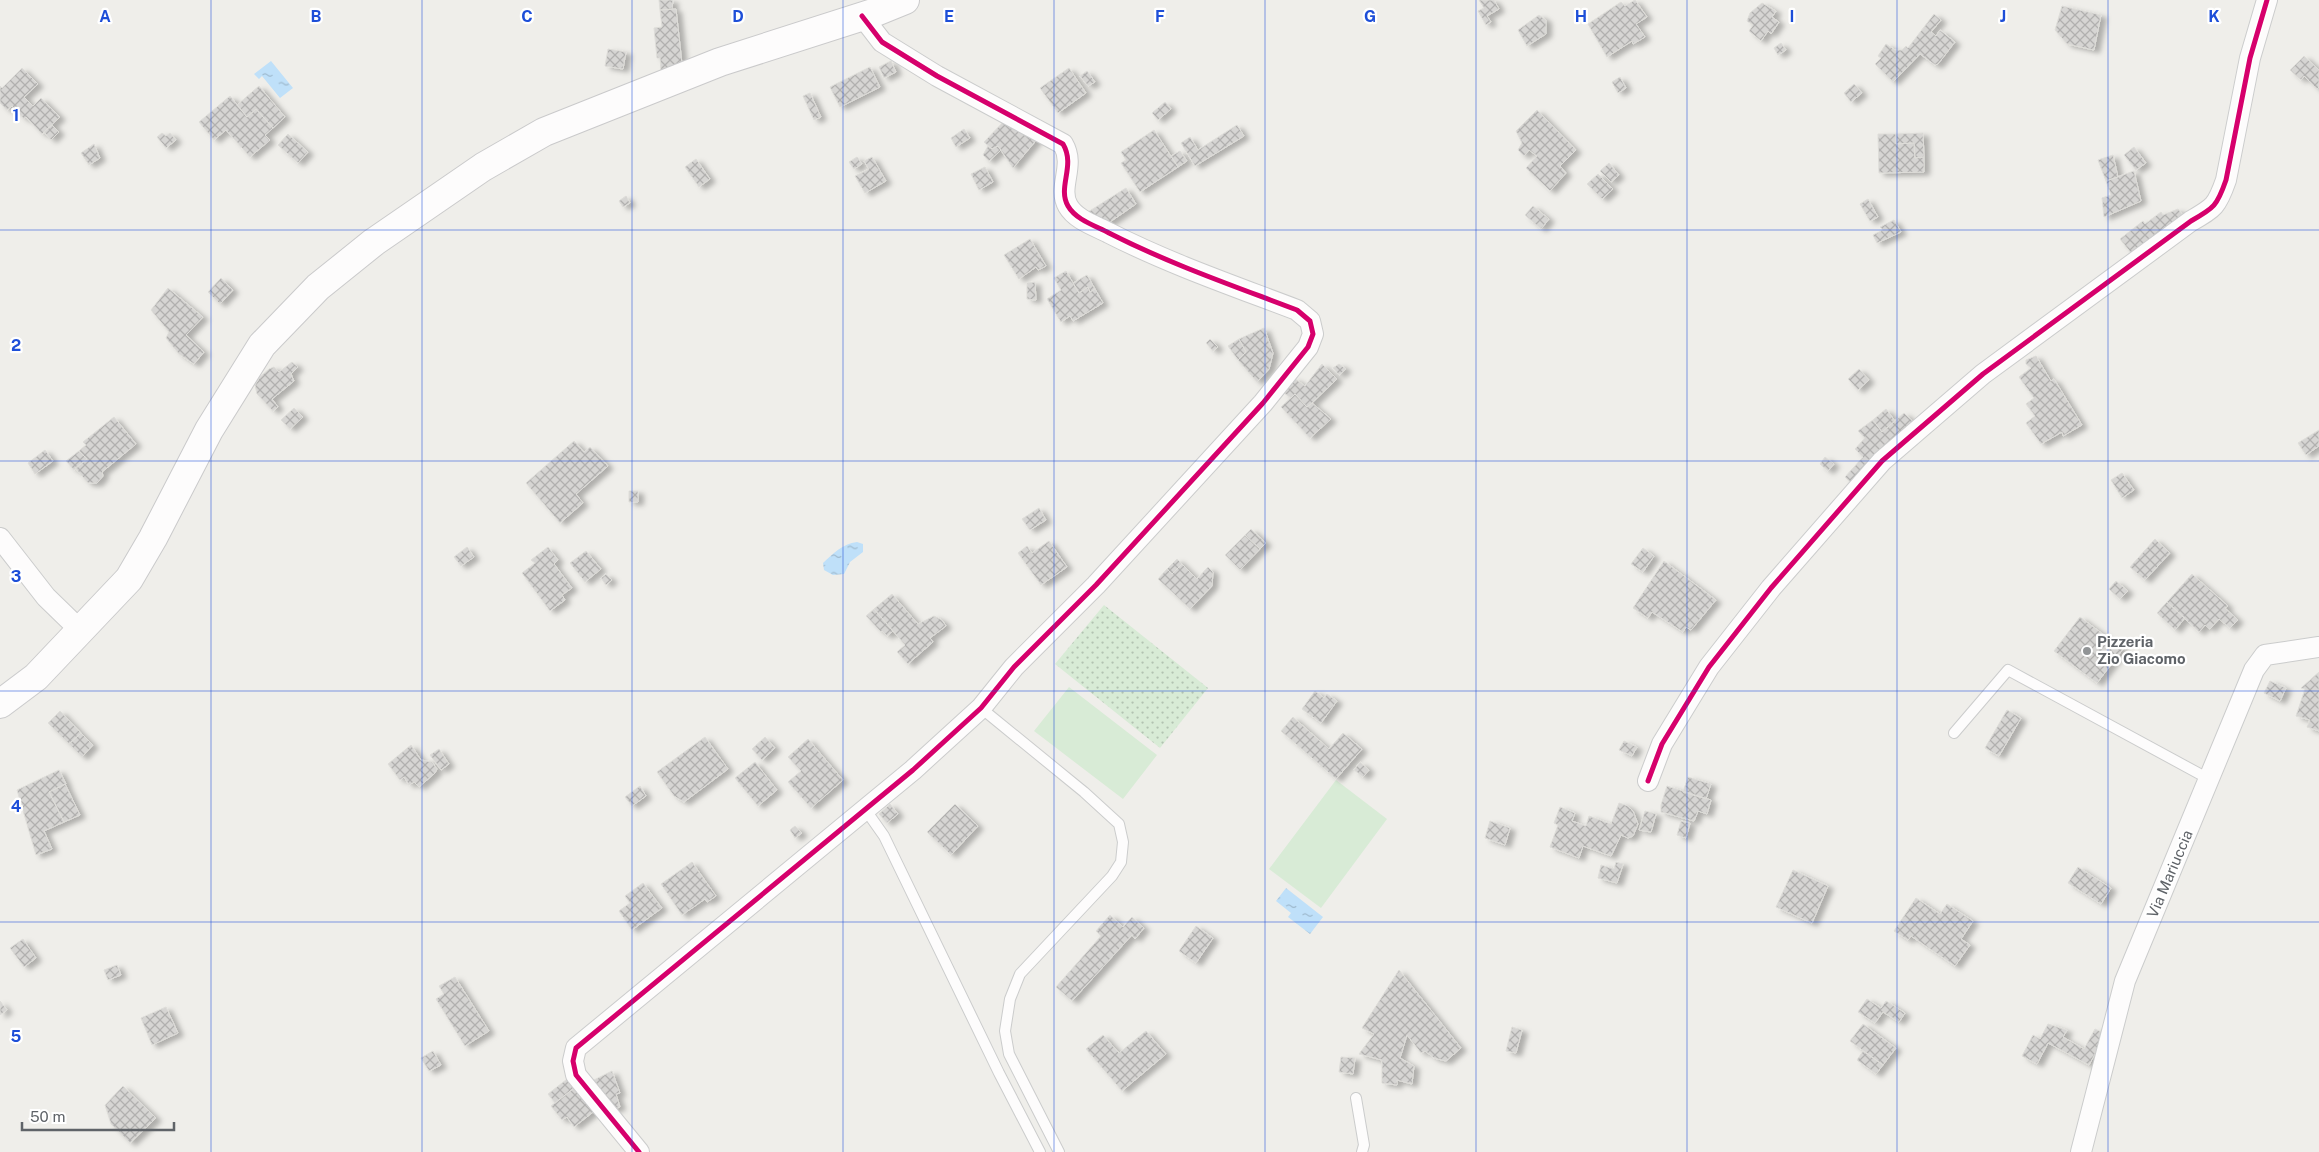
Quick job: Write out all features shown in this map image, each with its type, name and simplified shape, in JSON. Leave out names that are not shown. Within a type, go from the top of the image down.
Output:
[{"type":"main road","points":[[0,704],[36,677],[129,579],[153,538],[209,430],[262,345],[318,287],[374,242],[483,167],[544,132],[720,62],[862,16],[905,0]]},
{"type":"street","points":[[1648,781],[1662,744],[1709,666],[1771,588],[1882,461],[1983,374],[2191,221],[2212,210],[2220,197],[2226,180],[2250,58],[2267,0]]},
{"type":"street","points":[[639,1152],[576,1075],[573,1061],[576,1048],[913,770],[981,708],[1014,667],[1096,585],[1263,403],[1308,347],[1313,334],[1310,321],[1297,310],[1154,256],[1078,217],[1068,206],[1064,192],[1069,164],[1068,153],[1063,144],[937,76],[882,42],[862,16]]},
{"type":"street","points":[[0,538],[46,597],[81,631]]},
{"type":"street","name":"Via Mariuccia","points":[[2081,1152],[2125,980],[2254,670],[2265,655],[2319,647]]},
{"type":"lane","points":[[1954,733],[2008,670],[2210,778]]},
{"type":"lane","points":[[981,708],[1084,792],[1119,824],[1123,842],[1121,862],[1112,876],[1020,974],[1010,999],[1005,1031],[1009,1054],[1059,1152]]},
{"type":"lane","points":[[865,809],[884,836],[998,1072],[1040,1152]]},
{"type":"lane","points":[[1356,1098],[1364,1145],[1362,1152]]},
{"type":"green space","points":[[1104,605],[1208,688],[1160,748],[1055,664]]},
{"type":"green space","points":[[1069,687],[1157,755],[1123,799],[1034,731]]},
{"type":"green space","points":[[1336,780],[1387,819],[1321,908],[1269,869]]},
{"type":"water","points":[[271,61],[293,88],[280,98],[262,76],[259,79],[254,74]]},
{"type":"water","points":[[857,542],[863,544],[863,552],[850,562],[844,574],[833,575],[824,570],[823,563],[835,552]]},
{"type":"water","points":[[1286,888],[1323,917],[1310,934],[1288,917],[1291,913],[1276,901]]},
{"type":"building","points":[[659,0],[673,0],[672,9],[660,10]]},
{"type":"building","points":[[1479,0],[1494,0],[1499,9],[1487,16],[1491,22],[1486,25],[1478,11],[1484,8]]},
{"type":"building","points":[[1635,0],[1647,17],[1636,24],[1645,37],[1633,44],[1632,41],[1607,57],[1588,24],[1621,2],[1625,6]]},
{"type":"building","points":[[1762,3],[1776,11],[1772,17],[1779,22],[1771,34],[1768,31],[1761,41],[1749,31],[1753,25],[1747,21],[1750,13]]},
{"type":"building","points":[[2062,6],[2101,15],[2094,50],[2067,44],[2055,30]]},
{"type":"building","points":[[676,9],[682,64],[661,72],[660,58],[657,58],[654,28],[662,27],[660,10]]},
{"type":"building","points":[[1934,14],[1941,20],[1931,32],[1936,36],[1940,30],[1955,42],[1938,64],[1935,65],[1920,54],[1893,82],[1875,64],[1881,58],[1878,56],[1886,44],[1895,50],[1902,50],[1906,46],[1908,48]]},
{"type":"building","points":[[1539,15],[1546,20],[1546,34],[1527,46],[1518,30]]},
{"type":"building","points":[[1781,43],[1786,50],[1778,55],[1774,48]]},
{"type":"building","points":[[608,49],[626,52],[623,69],[605,66]]},
{"type":"building","points":[[2304,56],[2319,70],[2319,87],[2317,89],[2304,76],[2301,80],[2290,70]]},
{"type":"building","points":[[891,61],[896,72],[884,78],[879,67]]},
{"type":"building","points":[[870,67],[880,87],[840,107],[830,87]]},
{"type":"building","points":[[22,68],[38,84],[24,97],[33,106],[41,98],[60,117],[42,134],[26,117],[24,119],[12,106],[7,110],[0,103],[0,86],[2,88]]},
{"type":"building","points":[[1069,68],[1086,93],[1058,113],[1040,88]]},
{"type":"building","points":[[1087,71],[1095,82],[1088,86],[1080,76]]},
{"type":"building","points":[[1620,77],[1626,88],[1618,93],[1612,82]]},
{"type":"building","points":[[1854,84],[1862,93],[1851,102],[1844,93]]},
{"type":"building","points":[[259,86],[285,117],[273,128],[256,109],[247,117],[237,105]]},
{"type":"building","points":[[810,93],[821,117],[814,120],[803,96]]},
{"type":"building","points":[[230,96],[247,117],[256,109],[273,128],[265,135],[270,140],[250,157],[226,130],[214,140],[199,122]]},
{"type":"building","points":[[1165,102],[1171,109],[1158,120],[1152,113]]},
{"type":"building","points":[[1537,110],[1576,150],[1560,166],[1566,173],[1550,191],[1526,168],[1537,156],[1529,150],[1524,156],[1518,150],[1522,143],[1516,131]]},
{"type":"building","points":[[1008,117],[1039,137],[1013,168],[998,146],[992,149],[984,142]]},
{"type":"building","points":[[52,125],[59,132],[51,140],[44,132]]},
{"type":"building","points":[[1237,125],[1244,136],[1195,166],[1181,143],[1190,137],[1198,150]]},
{"type":"building","points":[[964,129],[970,138],[956,147],[951,138]]},
{"type":"building","points":[[1154,130],[1178,167],[1140,192],[1121,163],[1126,160],[1121,152]]},
{"type":"building","points":[[162,133],[166,136],[170,133],[176,140],[166,148],[157,137]]},
{"type":"building","points":[[1923,133],[1924,157],[1915,158],[1914,143],[1896,144],[1896,134]]},
{"type":"building","points":[[288,134],[308,152],[298,163],[278,145]]},
{"type":"building","points":[[1878,134],[1896,134],[1896,144],[1914,143],[1915,158],[1924,157],[1924,172],[1879,173]]},
{"type":"building","points":[[94,144],[100,158],[89,165],[81,153]]},
{"type":"building","points":[[988,146],[992,149],[998,146],[1001,150],[989,161],[983,155]]},
{"type":"building","points":[[2134,147],[2146,163],[2136,170],[2124,155]]},
{"type":"building","points":[[1180,151],[1187,161],[1178,167],[1171,156]]},
{"type":"building","points":[[2113,155],[2118,177],[2106,181],[2098,160]]},
{"type":"building","points":[[857,157],[862,164],[854,169],[849,162]]},
{"type":"building","points":[[872,157],[886,181],[865,193],[855,176],[869,169],[864,161]]},
{"type":"building","points":[[696,159],[710,179],[699,187],[685,167]]},
{"type":"building","points":[[1609,163],[1619,175],[1611,182],[1600,171]]},
{"type":"building","points":[[985,167],[993,182],[979,190],[971,174]]},
{"type":"building","points":[[2134,171],[2141,201],[2104,217],[2102,198],[2111,195],[2106,181]]},
{"type":"building","points":[[1598,174],[1613,189],[1602,199],[1587,184]]},
{"type":"building","points":[[1126,188],[1136,204],[1107,224],[1088,212]]},
{"type":"building","points":[[626,196],[630,203],[623,207],[619,201]]},
{"type":"building","points":[[1868,199],[1878,217],[1870,221],[1860,204]]},
{"type":"building","points":[[1533,206],[1549,219],[1541,229],[1525,215]]},
{"type":"building","points":[[2178,209],[2186,219],[2135,258],[2120,239],[2143,221],[2145,224],[2161,212],[2163,215]]},
{"type":"building","points":[[1894,220],[1901,232],[1877,243],[1873,235],[1883,230],[1880,227]]},
{"type":"building","points":[[1030,239],[1046,266],[1038,270],[1036,267],[1019,279],[1004,255]]},
{"type":"building","points":[[1066,271],[1079,293],[1088,287],[1090,292],[1095,289],[1103,303],[1073,321],[1070,316],[1061,322],[1047,299],[1061,290],[1054,278]]},
{"type":"building","points":[[1087,275],[1095,289],[1090,292],[1088,287],[1079,293],[1073,283]]},
{"type":"building","points":[[221,278],[233,290],[220,304],[208,292]]},
{"type":"building","points":[[1035,282],[1036,300],[1027,299],[1027,283]]},
{"type":"building","points":[[168,288],[203,317],[186,335],[204,352],[194,364],[179,354],[166,338],[169,332],[151,310]]},
{"type":"building","points":[[1264,328],[1273,353],[1269,369],[1257,382],[1238,360],[1246,352],[1239,339]]},
{"type":"building","points":[[1210,339],[1218,347],[1213,351],[1206,343]]},
{"type":"building","points":[[1239,339],[1246,352],[1238,360],[1228,346]]},
{"type":"building","points":[[2036,356],[2051,381],[2054,379],[2082,425],[2063,436],[2062,432],[2041,444],[2026,423],[2035,416],[2026,404],[2034,398],[2019,377],[2031,368],[2026,364],[2026,360]]},
{"type":"building","points":[[292,362],[298,367],[291,374],[294,381],[272,399],[278,407],[273,411],[257,394],[255,385],[260,377],[269,369],[274,367],[279,372]]},
{"type":"building","points":[[1322,364],[1337,379],[1307,407],[1295,394],[1291,398],[1284,393],[1294,378],[1305,386]]},
{"type":"building","points":[[1339,364],[1346,369],[1339,375],[1333,368]]},
{"type":"building","points":[[1859,369],[1869,380],[1858,390],[1848,379]]},
{"type":"building","points":[[1295,394],[1307,407],[1312,403],[1331,419],[1310,438],[1281,407]]},
{"type":"building","points":[[294,408],[303,417],[290,429],[281,420]]},
{"type":"building","points":[[1886,409],[1895,421],[1882,432],[1873,420]]},
{"type":"building","points":[[1904,413],[1919,427],[1855,486],[1845,477],[1863,457],[1855,449],[1865,438],[1858,431],[1873,420],[1882,432]]},
{"type":"building","points":[[114,417],[136,444],[102,472],[103,476],[97,483],[88,483],[75,468],[87,459],[79,451],[86,445],[83,442]]},
{"type":"building","points":[[2319,430],[2319,446],[2306,455],[2298,443]]},
{"type":"building","points":[[574,441],[584,452],[590,447],[608,466],[576,494],[583,503],[560,523],[526,483]]},
{"type":"building","points":[[45,450],[53,461],[35,474],[28,463]]},
{"type":"building","points":[[79,451],[87,459],[74,470],[66,461]]},
{"type":"building","points":[[1825,457],[1834,464],[1828,471],[1820,464]]},
{"type":"building","points":[[2122,473],[2134,490],[2122,498],[2111,480]]},
{"type":"building","points":[[629,491],[638,491],[638,502],[629,502]]},
{"type":"building","points":[[1039,508],[1046,520],[1030,530],[1022,519]]},
{"type":"building","points":[[1251,529],[1266,543],[1260,549],[1245,535]]},
{"type":"building","points":[[1245,535],[1260,549],[1240,570],[1225,555]]},
{"type":"building","points":[[2155,539],[2170,553],[2145,580],[2130,567]]},
{"type":"building","points":[[1049,541],[1067,567],[1041,585],[1018,553],[1027,546],[1032,553]]},
{"type":"building","points":[[467,547],[474,557],[461,566],[454,557]]},
{"type":"building","points":[[548,547],[558,560],[554,564],[572,588],[562,595],[565,600],[550,611],[522,573],[535,563],[531,560]]},
{"type":"building","points":[[1643,548],[1654,556],[1643,572],[1631,564]]},
{"type":"building","points":[[586,551],[601,569],[585,582],[570,563]]},
{"type":"building","points":[[1177,559],[1182,564],[1172,574],[1167,569]]},
{"type":"building","points":[[1664,561],[1716,600],[1691,630],[1686,627],[1683,632],[1652,612],[1648,618],[1633,608]]},
{"type":"building","points":[[1182,564],[1197,579],[1208,567],[1213,572],[1212,586],[1190,609],[1158,579],[1167,569],[1172,574]]},
{"type":"building","points":[[606,574],[612,580],[606,585],[601,578]]},
{"type":"building","points":[[2192,574],[2228,606],[2225,608],[2238,620],[2230,628],[2219,619],[2210,629],[2205,625],[2199,632],[2167,602]]},
{"type":"building","points":[[2116,581],[2128,591],[2120,599],[2109,589]]},
{"type":"building","points":[[892,594],[918,624],[934,616],[942,620],[946,626],[930,638],[933,642],[908,664],[897,652],[905,645],[874,609]]},
{"type":"building","points":[[2167,602],[2185,618],[2175,630],[2157,613]]},
{"type":"building","points":[[874,609],[893,631],[887,636],[866,616]]},
{"type":"building","points":[[2080,617],[2123,649],[2097,683],[2054,651]]},
{"type":"building","points":[[2319,672],[2319,731],[2307,727],[2310,720],[2296,716],[2305,689],[2301,688]]},
{"type":"building","points":[[2270,681],[2286,688],[2280,701],[2264,693]]},
{"type":"building","points":[[1315,691],[1324,698],[1327,694],[1337,701],[1321,723],[1302,709]]},
{"type":"building","points":[[2007,710],[2021,718],[1999,756],[1985,748]]},
{"type":"building","points":[[60,711],[81,733],[69,744],[48,723]]},
{"type":"building","points":[[1293,717],[1329,749],[1343,733],[1362,749],[1336,779],[1281,731]]},
{"type":"building","points":[[81,733],[93,745],[82,757],[69,744]]},
{"type":"building","points":[[705,737],[728,769],[684,802],[674,796],[657,772]]},
{"type":"building","points":[[765,737],[775,748],[762,760],[752,749]]},
{"type":"building","points":[[808,739],[843,780],[811,808],[788,782],[801,771],[788,757]]},
{"type":"building","points":[[1624,741],[1637,747],[1632,756],[1619,750]]},
{"type":"building","points":[[411,745],[421,760],[432,762],[437,769],[419,787],[414,782],[409,785],[404,777],[400,780],[388,764]]},
{"type":"building","points":[[439,749],[449,764],[441,770],[430,755]]},
{"type":"building","points":[[755,762],[777,790],[758,806],[735,778]]},
{"type":"building","points":[[1360,762],[1369,770],[1363,777],[1354,770]]},
{"type":"building","points":[[59,770],[66,784],[49,792],[64,822],[44,831],[52,849],[36,855],[17,790]]},
{"type":"building","points":[[1688,777],[1711,784],[1706,799],[1683,792]]},
{"type":"building","points":[[65,784],[80,815],[64,822],[49,792]]},
{"type":"building","points":[[640,786],[646,796],[632,806],[625,797]]},
{"type":"building","points":[[1667,786],[1711,800],[1707,814],[1698,811],[1694,821],[1661,812],[1661,805]]},
{"type":"building","points":[[1619,803],[1628,806],[1633,811],[1638,824],[1633,836],[1628,838],[1621,835],[1611,856],[1583,846],[1579,858],[1550,847],[1558,825],[1554,823],[1560,807],[1575,813],[1572,821],[1586,826],[1589,816],[1611,824]]},
{"type":"building","points":[[890,804],[898,814],[887,823],[879,814]]},
{"type":"building","points":[[955,804],[978,826],[951,855],[927,832]]},
{"type":"building","points":[[1645,811],[1656,814],[1651,832],[1639,830]]},
{"type":"building","points":[[1490,821],[1510,828],[1505,845],[1485,838]]},
{"type":"building","points":[[1681,821],[1690,823],[1686,838],[1677,835]]},
{"type":"building","points":[[795,826],[802,833],[795,838],[790,830]]},
{"type":"building","points":[[692,862],[716,896],[707,902],[705,899],[682,915],[661,884]]},
{"type":"building","points":[[1616,862],[1623,864],[1617,883],[1598,878],[1601,865],[1614,869]]},
{"type":"building","points":[[2078,867],[2111,888],[2101,904],[2068,883]]},
{"type":"building","points":[[1793,870],[1828,886],[1812,923],[1776,907]]},
{"type":"building","points":[[643,883],[662,908],[632,930],[619,911],[630,903],[625,896]]},
{"type":"building","points":[[1916,898],[1940,914],[1947,904],[1973,921],[1961,939],[1970,945],[1955,966],[1911,936],[1908,940],[1894,931]]},
{"type":"building","points":[[1110,915],[1123,927],[1132,917],[1144,928],[1135,939],[1132,935],[1072,1001],[1056,987],[1101,936],[1096,931]]},
{"type":"building","points":[[1196,926],[1213,938],[1196,963],[1179,951]]},
{"type":"building","points":[[23,939],[36,958],[24,967],[10,948]]},
{"type":"building","points":[[117,965],[121,975],[108,980],[104,970]]},
{"type":"building","points":[[1399,970],[1461,1048],[1446,1061],[1434,1058],[1425,1051],[1421,1053],[1407,1035],[1400,1058],[1414,1066],[1412,1084],[1397,1080],[1397,1085],[1382,1083],[1382,1060],[1359,1054],[1374,1034],[1362,1028]]},
{"type":"building","points":[[455,977],[489,1031],[465,1046],[436,999],[444,994],[439,986]]},
{"type":"building","points":[[1867,999],[1881,1008],[1886,1001],[1905,1013],[1899,1022],[1883,1012],[1875,1023],[1858,1012]]},
{"type":"building","points":[[0,1001],[7,1010],[0,1015]]},
{"type":"building","points":[[166,1007],[178,1033],[152,1045],[141,1018]]},
{"type":"building","points":[[1863,1024],[1896,1048],[1883,1065],[1850,1041]]},
{"type":"building","points":[[2048,1024],[2067,1030],[2063,1037],[2084,1049],[2095,1029],[2106,1034],[2089,1065],[2048,1043],[2037,1064],[2022,1056],[2033,1035],[2040,1039]]},
{"type":"building","points":[[1512,1027],[1522,1030],[1516,1053],[1506,1051]]},
{"type":"building","points":[[1146,1031],[1166,1054],[1122,1091],[1086,1049],[1103,1035],[1119,1053]]},
{"type":"building","points":[[433,1051],[441,1065],[429,1071],[421,1058]]},
{"type":"building","points":[[1863,1051],[1883,1065],[1876,1074],[1857,1060]]},
{"type":"building","points":[[1341,1057],[1355,1058],[1353,1074],[1339,1072]]},
{"type":"building","points":[[612,1071],[620,1093],[616,1094],[620,1107],[609,1111],[588,1083]]},
{"type":"building","points":[[571,1076],[578,1085],[555,1103],[548,1094]]},
{"type":"building","points":[[578,1085],[597,1109],[574,1127],[567,1117],[562,1120],[551,1106]]},
{"type":"building","points":[[123,1086],[156,1118],[130,1143],[111,1124],[105,1105]]},
{"type":"cycle path","points":[[1648,781],[1662,744],[1709,667],[1771,588],[1882,461],[1983,374],[2214,205],[2220,196],[2226,180],[2250,58],[2267,0]]},
{"type":"cycle path","points":[[639,1152],[576,1075],[573,1061],[576,1048],[913,770],[981,708],[1014,667],[1096,585],[1263,403],[1308,347],[1313,334],[1310,321],[1297,310],[1179,265],[1081,219],[1072,211],[1065,199],[1064,191],[1068,160],[1063,144],[937,76],[882,42],[862,16]]},
{"type":"place","name":"Pizzeria Zio Giacomo","points":[[2087,651]]}]
